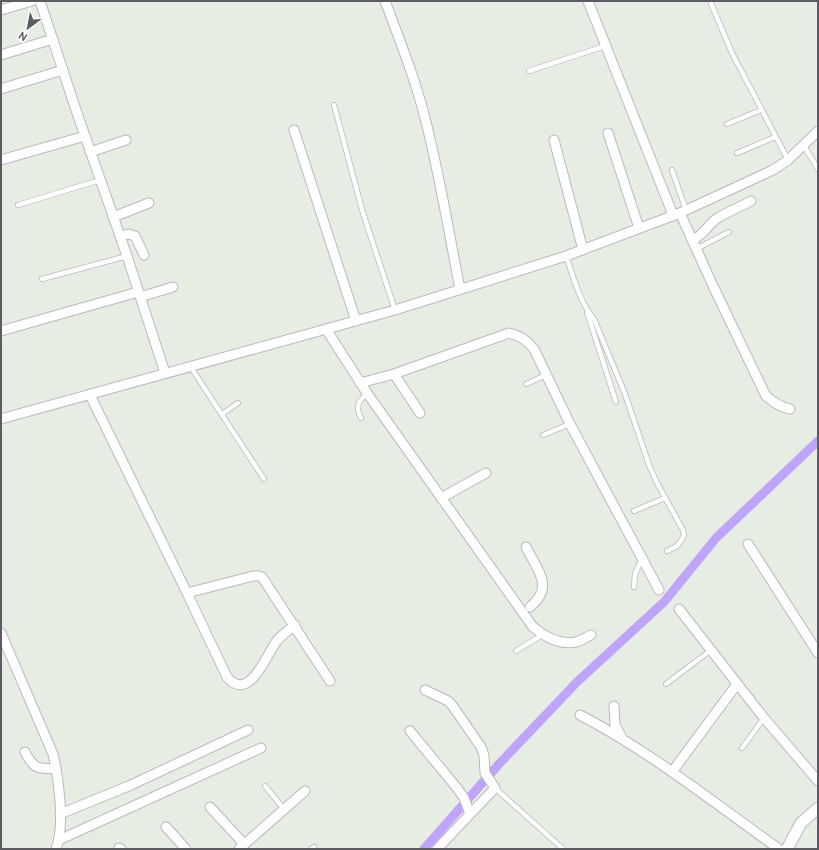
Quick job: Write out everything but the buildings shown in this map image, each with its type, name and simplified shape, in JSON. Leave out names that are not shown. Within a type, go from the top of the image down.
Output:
[{"type":"street","points":[[1,10],[32,1]]},
{"type":"street","points":[[40,1],[112,217],[127,256],[165,373]]},
{"type":"street","points":[[385,1],[407,59],[426,121],[460,289]]},
{"type":"street","points":[[588,1],[605,46],[694,245],[766,396],[784,408],[790,409]]},
{"type":"street","points":[[1,55],[53,39]]},
{"type":"street","points":[[1,89],[63,70]]},
{"type":"street","points":[[294,130],[356,321]]},
{"type":"street","points":[[1,419],[395,310],[566,256],[680,212],[752,181],[788,160],[818,131]]},
{"type":"street","points":[[608,133],[639,228]]},
{"type":"street","points":[[1,160],[85,136]]},
{"type":"street","points":[[90,152],[126,140]]},
{"type":"street","points":[[554,140],[583,250]]},
{"type":"street","points":[[694,245],[698,238],[716,219],[751,201]]},
{"type":"street","points":[[112,217],[149,203]]},
{"type":"street","points":[[120,236],[128,234],[135,236],[144,255]]},
{"type":"street","points":[[1,331],[139,294],[173,287]]},
{"type":"street","points":[[326,329],[360,383],[441,498],[525,609],[533,627],[542,634],[563,642],[577,642],[591,635]]},
{"type":"street","points":[[360,383],[394,374],[508,333],[518,335],[526,340],[534,349],[570,424],[659,590]]},
{"type":"street","points":[[394,374],[420,413]]},
{"type":"street","points":[[90,395],[227,677],[231,682],[237,685],[244,685],[249,682],[256,675],[276,642],[282,635],[294,626]]},
{"type":"street","points":[[441,498],[486,472]]},
{"type":"street","points":[[748,544],[818,654]]},
{"type":"street","points":[[525,609],[535,602],[542,593],[543,585],[539,572],[526,547]]},
{"type":"street","points":[[187,593],[253,576],[262,577],[330,681]]},
{"type":"street","points":[[678,609],[764,718],[818,781]]},
{"type":"street","points":[[1,633],[53,754],[60,802],[59,840],[56,849]]},
{"type":"street","points":[[672,772],[737,684]]},
{"type":"street","points":[[425,690],[448,701],[455,710],[481,747],[484,755],[485,773],[494,785],[437,849]]},
{"type":"street","points":[[614,706],[615,725],[623,739]]},
{"type":"street","points":[[580,715],[623,739],[672,772],[779,849]]},
{"type":"street","points":[[60,814],[131,785],[248,730]]},
{"type":"street","points":[[410,731],[437,766],[457,788],[464,798],[469,812]]},
{"type":"street","points":[[59,840],[261,748]]},
{"type":"street","points":[[25,752],[29,761],[38,768],[56,768]]},
{"type":"street","points":[[210,807],[241,846],[305,791]]},
{"type":"street","points":[[787,849],[801,823],[818,808]]},
{"type":"street","points":[[166,827],[186,849]]},
{"type":"lane","points":[[710,1],[732,53],[788,160]]},
{"type":"lane","points":[[529,71],[605,46]]},
{"type":"lane","points":[[334,105],[363,213],[395,310]]},
{"type":"lane","points":[[727,124],[761,110]]},
{"type":"lane","points":[[737,153],[775,136]]},
{"type":"lane","points":[[804,146],[818,169]]},
{"type":"lane","points":[[672,170],[680,212]]},
{"type":"lane","points":[[18,205],[100,180]]},
{"type":"lane","points":[[694,245],[730,232]]},
{"type":"lane","points":[[42,279],[127,256]]},
{"type":"lane","points":[[566,256],[586,309],[616,402]]},
{"type":"lane","points":[[586,309],[594,319],[625,394],[649,465],[657,483],[683,530],[684,536],[677,546],[667,551]]},
{"type":"lane","points":[[190,366],[264,479]]},
{"type":"lane","points":[[526,384],[546,375]]},
{"type":"lane","points":[[361,418],[358,412],[358,405],[360,399],[367,393]]},
{"type":"lane","points":[[222,414],[238,403]]},
{"type":"lane","points":[[543,435],[570,424]]},
{"type":"lane","points":[[634,511],[665,498]]},
{"type":"lane","points":[[634,587],[635,574],[642,558]]},
{"type":"lane","points":[[516,651],[542,634]]},
{"type":"lane","points":[[666,684],[711,650]]},
{"type":"lane","points":[[742,748],[764,718]]},
{"type":"lane","points":[[494,785],[563,849]]},
{"type":"lane","points":[[265,786],[284,809]]},
{"type":"waterway","points":[[424,849],[499,764],[577,682],[664,602],[716,538],[818,441]]}]
